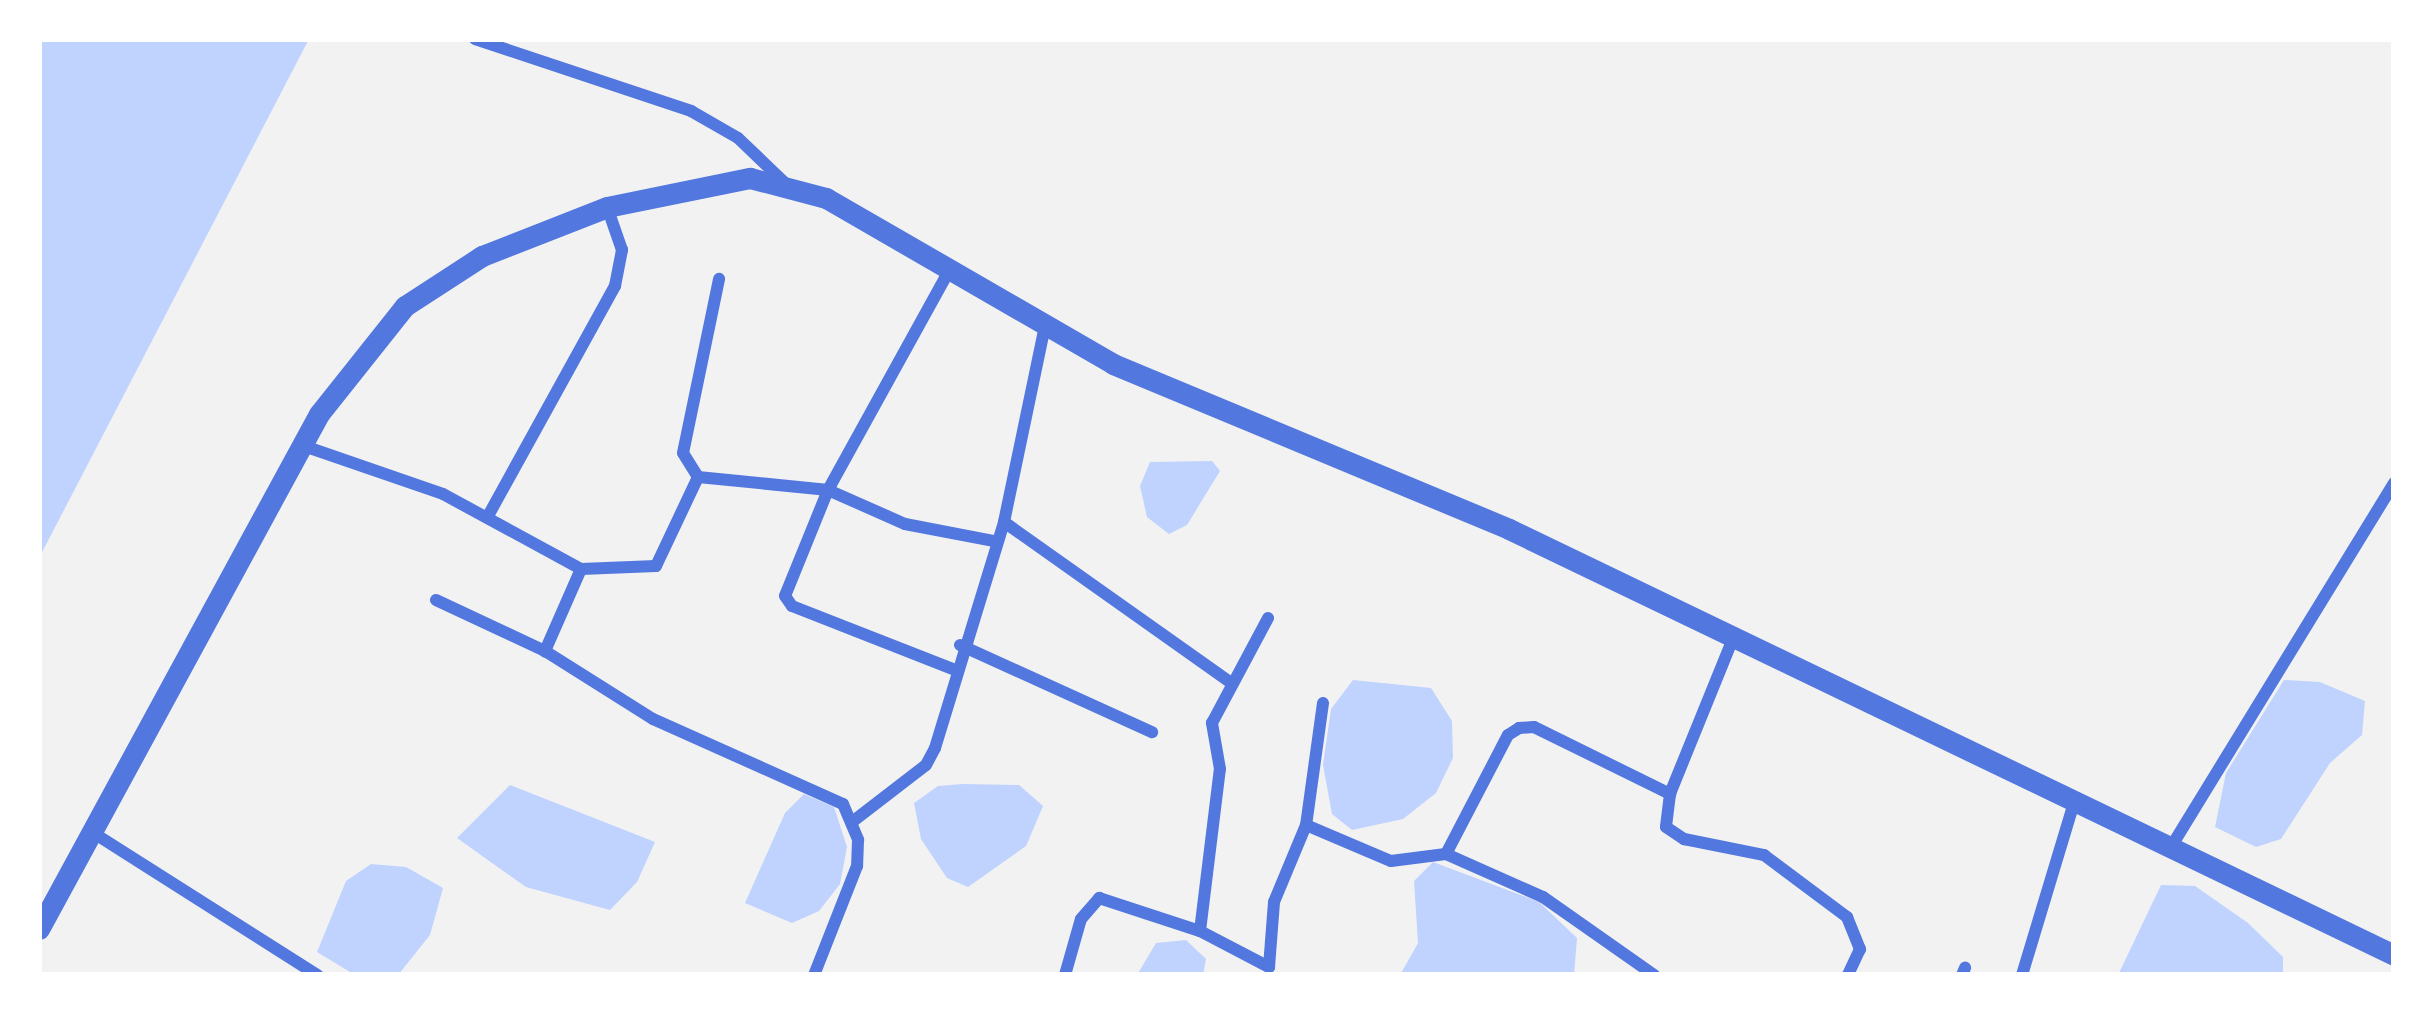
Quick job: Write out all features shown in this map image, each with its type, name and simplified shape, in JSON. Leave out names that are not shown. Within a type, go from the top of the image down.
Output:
[{"type":"street","points":[[475,39],[691,111],[738,138],[784,182],[1127,370],[1509,529],[1732,641],[2075,799],[2394,955]]},
{"type":"street","points":[[39,928],[301,445],[405,306],[482,256],[608,207],[706,182],[784,182]]},
{"type":"street","points":[[488,516],[615,286],[622,250],[608,207]]},
{"type":"street","points":[[950,269],[828,490],[786,582],[792,606],[953,669]]},
{"type":"street","points":[[698,477],[683,453],[719,279]]},
{"type":"street","points":[[852,822],[926,765],[960,645],[1004,522],[1046,324]]},
{"type":"street","points":[[301,445],[488,516],[517,541],[581,569],[656,566],[698,477]]},
{"type":"street","points":[[698,477],[828,490],[905,524],[994,541]]},
{"type":"street","points":[[2171,848],[2394,483]]},
{"type":"street","points":[[1004,522],[1230,682]]},
{"type":"street","points":[[545,651],[581,569]]},
{"type":"street","points":[[436,600],[545,651],[653,719],[843,805],[852,822],[857,866],[814,975]]},
{"type":"street","points":[[1200,931],[1220,769],[1210,737],[1230,682],[1268,618]]},
{"type":"street","points":[[1732,641],[1670,794],[1666,827],[1684,839],[1763,855],[1847,917],[1860,949],[1848,975]]},
{"type":"street","points":[[960,645],[1152,733]]},
{"type":"street","points":[[1065,975],[1081,919],[1099,898],[1200,931],[1274,971],[1274,902],[1306,825],[1323,704]]},
{"type":"street","points":[[1446,854],[1508,736],[1520,728],[1534,727],[1670,794]]},
{"type":"street","points":[[2022,975],[2075,799]]},
{"type":"street","points":[[1306,825],[1390,861],[1446,854],[1543,897],[1654,975]]},
{"type":"street","points":[[92,832],[317,975]]},
{"type":"water","points":[[39,39],[309,39],[39,558]]},
{"type":"water","points":[[1212,461],[1220,471],[1187,525],[1169,534],[1147,517],[1140,486],[1150,462]]},
{"type":"water","points":[[1353,680],[1431,688],[1452,721],[1453,758],[1436,793],[1403,819],[1352,830],[1332,814],[1323,765],[1331,709]]},
{"type":"water","points":[[2284,680],[2320,682],[2365,701],[2362,735],[2330,763],[2281,839],[2256,847],[2215,827],[2226,773]]},
{"type":"water","points":[[510,785],[655,842],[637,882],[610,910],[526,887],[457,838]]},
{"type":"water","points":[[1019,785],[1043,806],[1026,846],[968,887],[947,878],[921,839],[914,803],[938,786]]},
{"type":"water","points":[[804,794],[834,807],[847,847],[840,884],[819,911],[792,923],[745,903],[785,813]]},
{"type":"water","points":[[1433,862],[1539,902],[1577,938],[1574,975],[1400,975],[1418,943],[1414,881]]},
{"type":"water","points":[[371,864],[406,867],[443,888],[430,935],[398,975],[355,975],[317,952],[346,881]]},
{"type":"water","points":[[2161,885],[2195,886],[2248,923],[2283,957],[2283,975],[2118,975]]},
{"type":"water","points":[[1186,940],[1206,959],[1203,975],[1137,975],[1156,943]]}]
